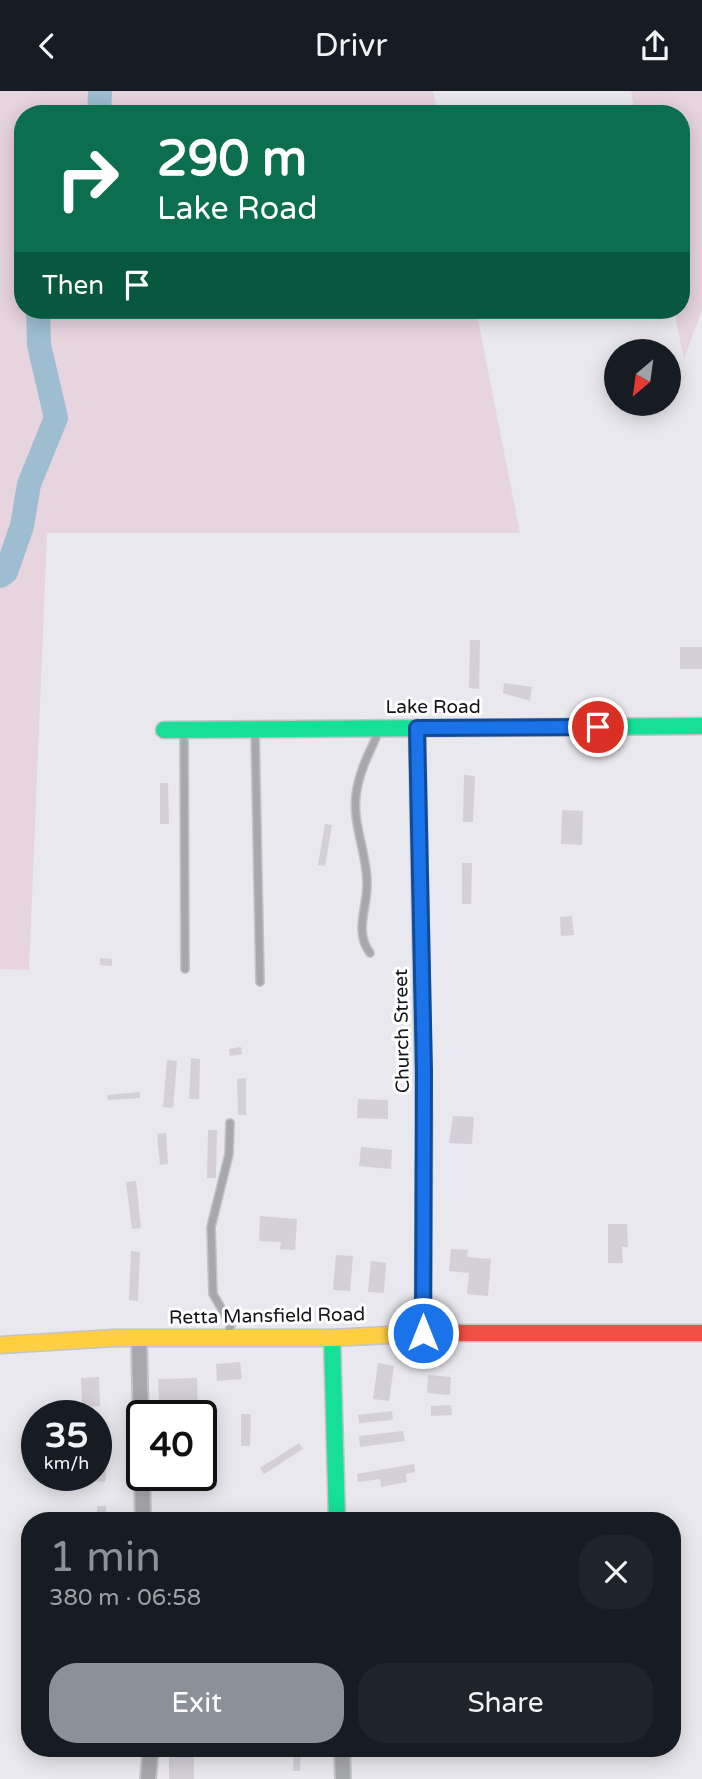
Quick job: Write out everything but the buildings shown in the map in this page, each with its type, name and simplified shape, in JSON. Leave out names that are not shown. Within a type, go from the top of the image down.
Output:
[{"type":"street","name":"Lake Road","points":[[164,730],[702,726]]},
{"type":"street","name":"Church Street","points":[[417,728],[424,1072],[423,1333]]},
{"type":"street","name":"Retta Mansfield Road","points":[[0,1345],[139,1338],[332,1338],[423,1333],[702,1333]]},
{"type":"street","points":[[139,1338],[142,1512]]},
{"type":"street","points":[[332,1338],[337,1512]]},
{"type":"street","points":[[148,1779],[150,1757]]},
{"type":"street","points":[[342,1757],[343,1779]]},
{"type":"lane","points":[[255,729],[260,982]]},
{"type":"lane","points":[[370,953],[363,944],[361,930],[368,883],[355,810],[365,762],[380,729]]},
{"type":"lane","points":[[184,730],[185,969]]},
{"type":"lane","points":[[226,1338],[231,1325],[213,1294],[211,1227],[229,1154],[230,1123]]},
{"type":"shaded area","points":[[0,91],[433,91],[436,105],[14,105],[14,319],[478,319],[520,533],[47,533],[29,970],[0,969]]},
{"type":"shaded area","points":[[631,91],[702,91],[702,310],[684,359],[676,319],[690,319],[690,105],[633,105]]},
{"type":"waterway","points":[[99,105],[100,91]]},
{"type":"waterway","points":[[0,576],[6,572],[22,526],[29,484],[56,418],[39,345],[38,319]]},
{"type":"traffic: fast","points":[[164,730],[702,726]]},
{"type":"traffic: fast","points":[[417,728],[424,1119]]},
{"type":"traffic: fast","points":[[332,1338],[337,1512]]},
{"type":"traffic: slow","points":[[423,1333],[424,1119]]},
{"type":"traffic: slow","points":[[0,1345],[115,1338],[332,1338],[427,1333]]},
{"type":"traffic: jam","points":[[427,1333],[702,1333]]},
{"type":"route","points":[[423,1333],[424,1072],[417,728],[598,727]]}]
